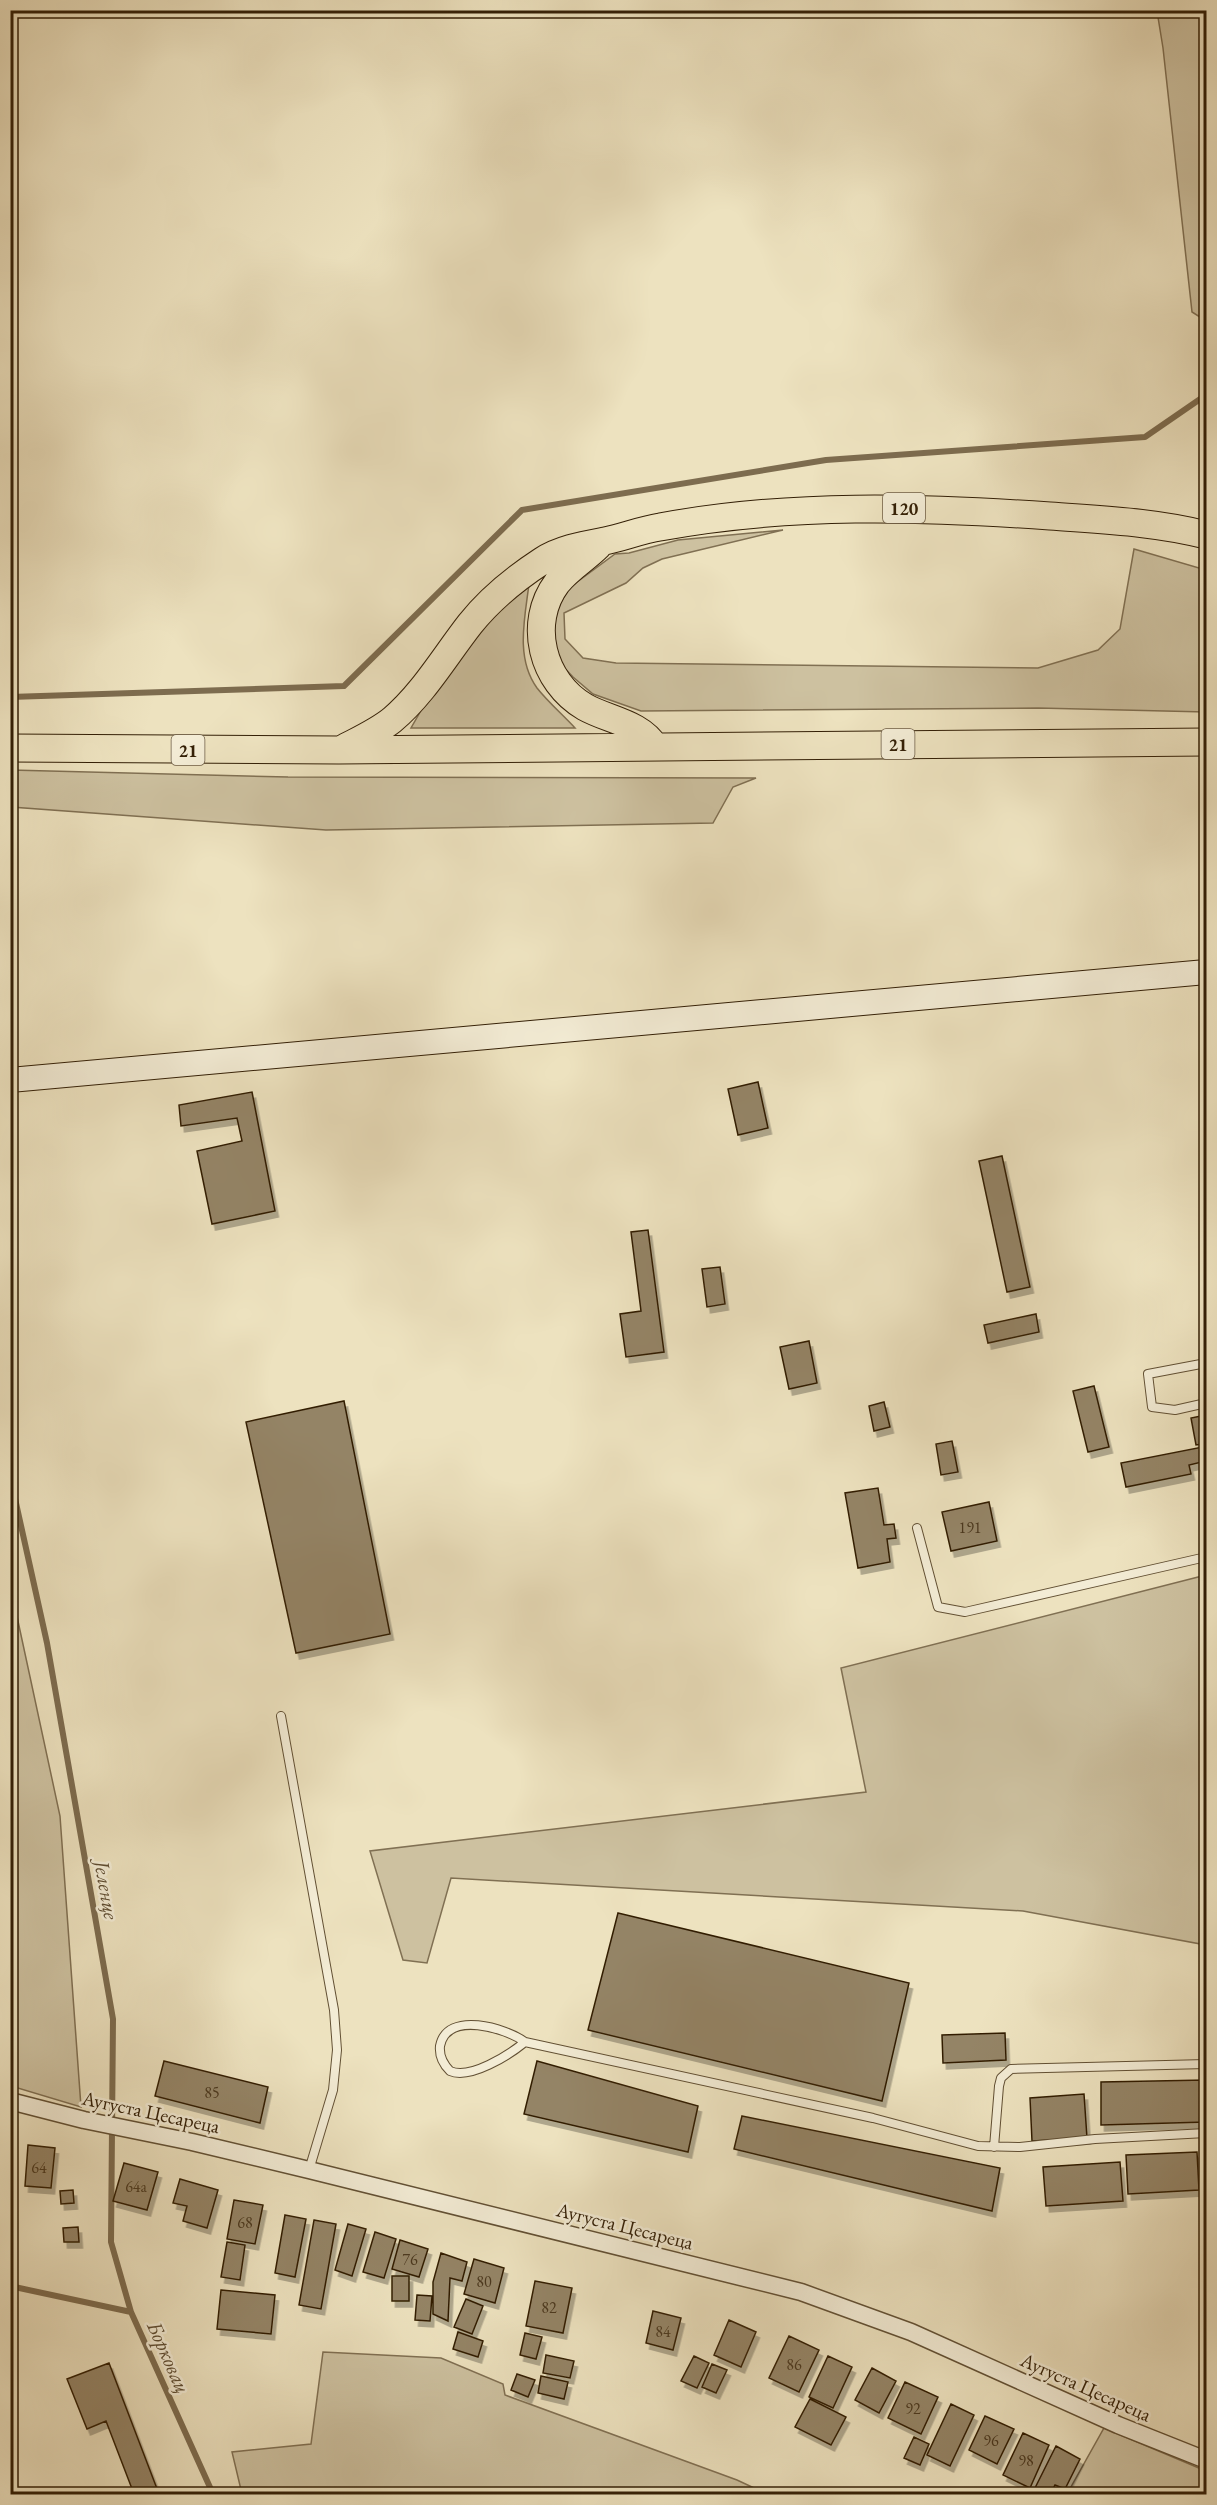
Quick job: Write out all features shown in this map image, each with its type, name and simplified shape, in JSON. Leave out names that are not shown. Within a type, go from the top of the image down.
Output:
[{"type":"main road","name":"120","points":[[339,750],[392,720],[486,606],[544,559],[582,545],[641,530],[710,519],[867,508],[988,512],[1096,520],[1160,526],[1206,535]]},
{"type":"main road","points":[[603,541],[578,561],[557,584],[542,619],[540,629],[542,648],[553,675],[574,699],[585,707],[642,731],[655,747]]},
{"type":"main road","name":"21","points":[[10,748],[339,750],[1206,742]]},
{"type":"main road","points":[[10,1080],[1206,972]]},
{"type":"street","name":"Аугуста Цесареца","points":[[10,2101],[309,2170],[779,2287],[845,2307],[911,2332],[1118,2425],[1206,2460]]},
{"type":"lane","points":[[1206,1363],[1148,1374],[1152,1407],[1175,1410],[1206,1403]]},
{"type":"lane","points":[[917,1528],[938,1607],[964,1612],[1206,1557]]},
{"type":"lane","points":[[281,1716],[334,2010],[337,2050],[332,2097],[309,2170]]},
{"type":"lane","points":[[525,2042],[514,2051],[474,2071],[462,2074],[450,2071],[441,2058],[441,2043],[448,2032],[466,2026],[486,2026],[512,2032],[525,2042],[873,2118],[963,2143],[994,2147],[1206,2133]]},
{"type":"lane","points":[[994,2147],[999,2086],[1001,2078],[1011,2069],[1206,2064]]},
{"type":"shaded area","points":[[1157,11],[1202,11],[1206,31],[1206,321],[1192,312]]},
{"type":"shaded area","points":[[783,530],[662,559],[643,568],[626,583],[564,613],[565,639],[583,658],[616,663],[1038,668],[1098,650],[1120,629],[1134,549],[1206,570],[1206,712],[1038,708],[641,711],[593,694],[557,660],[548,625],[569,588],[615,554],[629,553],[678,540]]},
{"type":"shaded area","points":[[529,584],[523,637],[526,664],[537,688],[575,728],[411,728],[446,667],[509,599]]},
{"type":"shaded area","points":[[10,770],[288,777],[756,778],[733,787],[713,823],[326,830],[11,807]]},
{"type":"shaded area","points":[[1206,1575],[1206,1945],[1023,1911],[451,1878],[427,1963],[403,1960],[370,1851],[866,1792],[841,1668]]},
{"type":"shaded area","points":[[10,1584],[60,1816],[81,2107],[11,2086]]},
{"type":"shaded area","points":[[323,2352],[441,2358],[503,2384],[505,2395],[737,2480],[767,2494],[242,2494],[232,2452],[311,2444]]},
{"type":"shaded area","points":[[1104,2428],[1206,2471],[1206,2494],[1067,2494]]},
{"type":"building","points":[[758,1082],[768,1128],[738,1135],[728,1089]]},
{"type":"building","points":[[252,1092],[275,1211],[212,1224],[197,1151],[242,1141],[237,1118],[181,1126],[179,1105]]},
{"type":"building","points":[[1002,1156],[1030,1287],[1007,1292],[979,1161]]},
{"type":"building","points":[[648,1230],[664,1352],[626,1357],[620,1314],[641,1311],[631,1232]]},
{"type":"building","points":[[720,1267],[725,1304],[707,1307],[702,1269]]},
{"type":"building","points":[[1036,1314],[1039,1332],[988,1343],[984,1325]]},
{"type":"building","points":[[809,1341],[817,1383],[789,1389],[780,1347]]},
{"type":"building","points":[[1094,1386],[1109,1447],[1088,1452],[1073,1391]]},
{"type":"building","points":[[344,1401],[390,1634],[296,1653],[246,1422]]},
{"type":"building","points":[[884,1402],[890,1427],[874,1431],[869,1406]]},
{"type":"building","points":[[1206,1415],[1206,1461],[1189,1465],[1191,1474],[1126,1487],[1121,1463],[1203,1447],[1202,1444],[1196,1445],[1191,1418]]},
{"type":"building","points":[[952,1441],[958,1472],[941,1475],[936,1444]]},
{"type":"building","points":[[878,1488],[884,1525],[894,1524],[896,1538],[887,1539],[890,1562],[858,1568],[845,1493]]},
{"type":"building","points":[[989,1502],[997,1541],[951,1551],[942,1512]]},
{"type":"building","points":[[618,1913],[909,1983],[882,2101],[588,2030]]},
{"type":"building","points":[[1005,2033],[1006,2060],[943,2063],[942,2035]]},
{"type":"building","points":[[164,2061],[268,2087],[260,2123],[155,2096]]},
{"type":"building","points":[[537,2061],[698,2106],[688,2152],[524,2114]]},
{"type":"building","points":[[1206,2080],[1206,2122],[1101,2125],[1101,2082]]},
{"type":"building","points":[[1084,2094],[1087,2138],[1032,2141],[1030,2098]]},
{"type":"building","points":[[742,2116],[1000,2168],[992,2211],[734,2149]]},
{"type":"building","points":[[28,2145],[55,2148],[51,2188],[25,2186]]},
{"type":"building","points":[[1197,2152],[1199,2190],[1128,2194],[1126,2155]]},
{"type":"building","points":[[1120,2162],[1123,2201],[1046,2206],[1043,2167]]},
{"type":"building","points":[[124,2163],[158,2172],[147,2210],[113,2201]]},
{"type":"building","points":[[180,2179],[218,2190],[207,2228],[183,2221],[187,2206],[173,2203]]},
{"type":"building","points":[[73,2190],[74,2203],[61,2204],[60,2191]]},
{"type":"building","points":[[234,2200],[263,2205],[255,2244],[227,2239]]},
{"type":"building","points":[[285,2215],[306,2219],[295,2277],[275,2273]]},
{"type":"building","points":[[314,2220],[336,2224],[321,2309],[299,2305]]},
{"type":"building","points":[[348,2224],[366,2229],[352,2276],[335,2270]]},
{"type":"building","points":[[78,2227],[79,2242],[64,2242],[63,2228]]},
{"type":"building","points":[[375,2232],[396,2239],[384,2278],[363,2272]]},
{"type":"building","points":[[400,2240],[428,2249],[419,2277],[392,2269]]},
{"type":"building","points":[[227,2242],[245,2245],[240,2280],[221,2277]]},
{"type":"building","points":[[441,2253],[467,2262],[462,2281],[450,2278],[448,2321],[433,2314],[433,2282]]},
{"type":"building","points":[[474,2259],[504,2268],[495,2303],[464,2294]]},
{"type":"building","points":[[392,2276],[409,2276],[409,2301],[392,2301]]},
{"type":"building","points":[[535,2281],[572,2288],[563,2333],[526,2326]]},
{"type":"building","points":[[221,2290],[275,2295],[271,2334],[217,2329]]},
{"type":"building","points":[[417,2295],[432,2296],[430,2321],[415,2320]]},
{"type":"building","points":[[466,2299],[483,2306],[472,2334],[454,2327]]},
{"type":"building","points":[[653,2311],[681,2318],[673,2350],[646,2343]]},
{"type":"building","points":[[729,2320],[756,2332],[741,2367],[714,2355]]},
{"type":"building","points":[[458,2332],[483,2341],[478,2357],[453,2349]]},
{"type":"building","points":[[525,2333],[542,2337],[536,2359],[520,2355]]},
{"type":"building","points":[[789,2336],[819,2350],[799,2392],[769,2378]]},
{"type":"building","points":[[546,2355],[574,2361],[570,2378],[543,2373]]},
{"type":"building","points":[[694,2356],[709,2363],[697,2388],[681,2381]]},
{"type":"building","points":[[828,2356],[852,2367],[833,2408],[809,2397]]},
{"type":"building","points":[[109,2363],[159,2494],[134,2494],[106,2421],[87,2429],[67,2379]]},
{"type":"building","points":[[712,2364],[727,2370],[716,2393],[702,2387]]},
{"type":"building","points":[[872,2368],[896,2381],[879,2413],[855,2400]]},
{"type":"building","points":[[517,2374],[535,2380],[528,2397],[511,2390]]},
{"type":"building","points":[[541,2376],[568,2382],[564,2399],[538,2393]]},
{"type":"building","points":[[905,2382],[938,2397],[921,2434],[888,2418]]},
{"type":"building","points":[[810,2399],[846,2417],[831,2445],[795,2427]]},
{"type":"building","points":[[951,2404],[974,2415],[950,2466],[927,2455]]},
{"type":"building","points":[[985,2416],[1014,2429],[997,2464],[969,2450]]},
{"type":"building","points":[[1023,2433],[1049,2445],[1030,2488],[1003,2475]]},
{"type":"building","points":[[914,2437],[929,2444],[920,2465],[904,2458]]},
{"type":"building","points":[[1056,2446],[1080,2459],[1065,2489],[1055,2485],[1050,2494],[1032,2494]]},
{"type":"waterway","points":[[10,697],[344,686],[522,510],[826,460],[1145,437],[1206,395]]},
{"type":"waterway","name":"Јеленце","points":[[10,1476],[47,1643],[113,2019],[111,2242],[131,2312]]},
{"type":"waterway","name":"Борковац","points":[[10,2286],[131,2312],[213,2494]]}]
